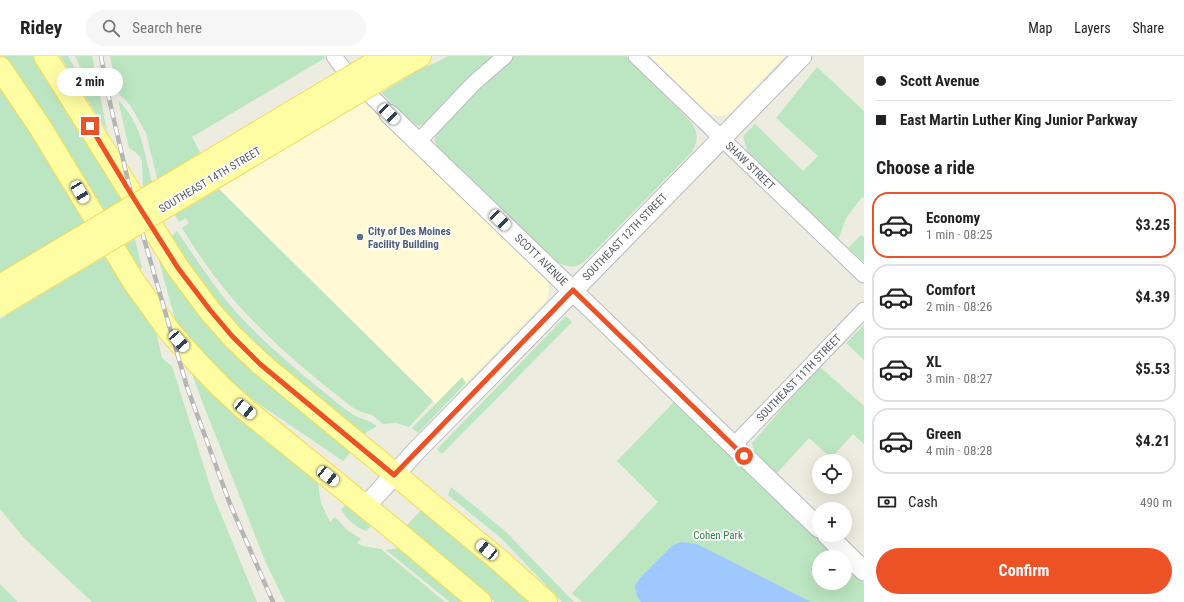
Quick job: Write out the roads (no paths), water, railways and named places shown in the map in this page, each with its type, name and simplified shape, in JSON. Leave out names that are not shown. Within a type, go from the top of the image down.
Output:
[{"type":"main road","points":[[45,56],[178,268],[232,336],[260,364],[499,560],[546,602]]},
{"type":"main road","name":"SOUTHEAST 14TH STREET","points":[[0,286],[386,56]]},
{"type":"main road","name":"SOUTHEAST 14TH STREET","points":[[0,305],[413,60]]},
{"type":"main road","points":[[0,68],[48,140],[134,282],[170,332],[218,385],[245,409],[366,506],[480,602]]},
{"type":"street","name":"SCOTT AVENUE","points":[[334,56],[389,114],[812,521]]},
{"type":"street","points":[[418,142],[474,83],[505,56]]},
{"type":"street","name":"SHAW STREET","points":[[636,56],[864,275]]},
{"type":"street","name":"SOUTHEAST 12TH STREET","points":[[366,506],[394,475],[573,290],[802,56]]},
{"type":"street","name":"SOUTHEAST 11TH STREET","points":[[734,446],[864,310]]},
{"type":"street","points":[[834,542],[864,571]]},
{"type":"water","points":[[681,542],[697,544],[811,602],[641,602],[637,596],[635,586],[640,578],[672,546]]},
{"type":"railway","points":[[101,56],[108,94],[131,194],[187,387],[230,504],[273,602]]},
{"type":"place","name":"City of Des Moines Facility Building","points":[[360,237]]},
{"type":"park label","name":"Cohen Park","points":[[718,535]]}]
